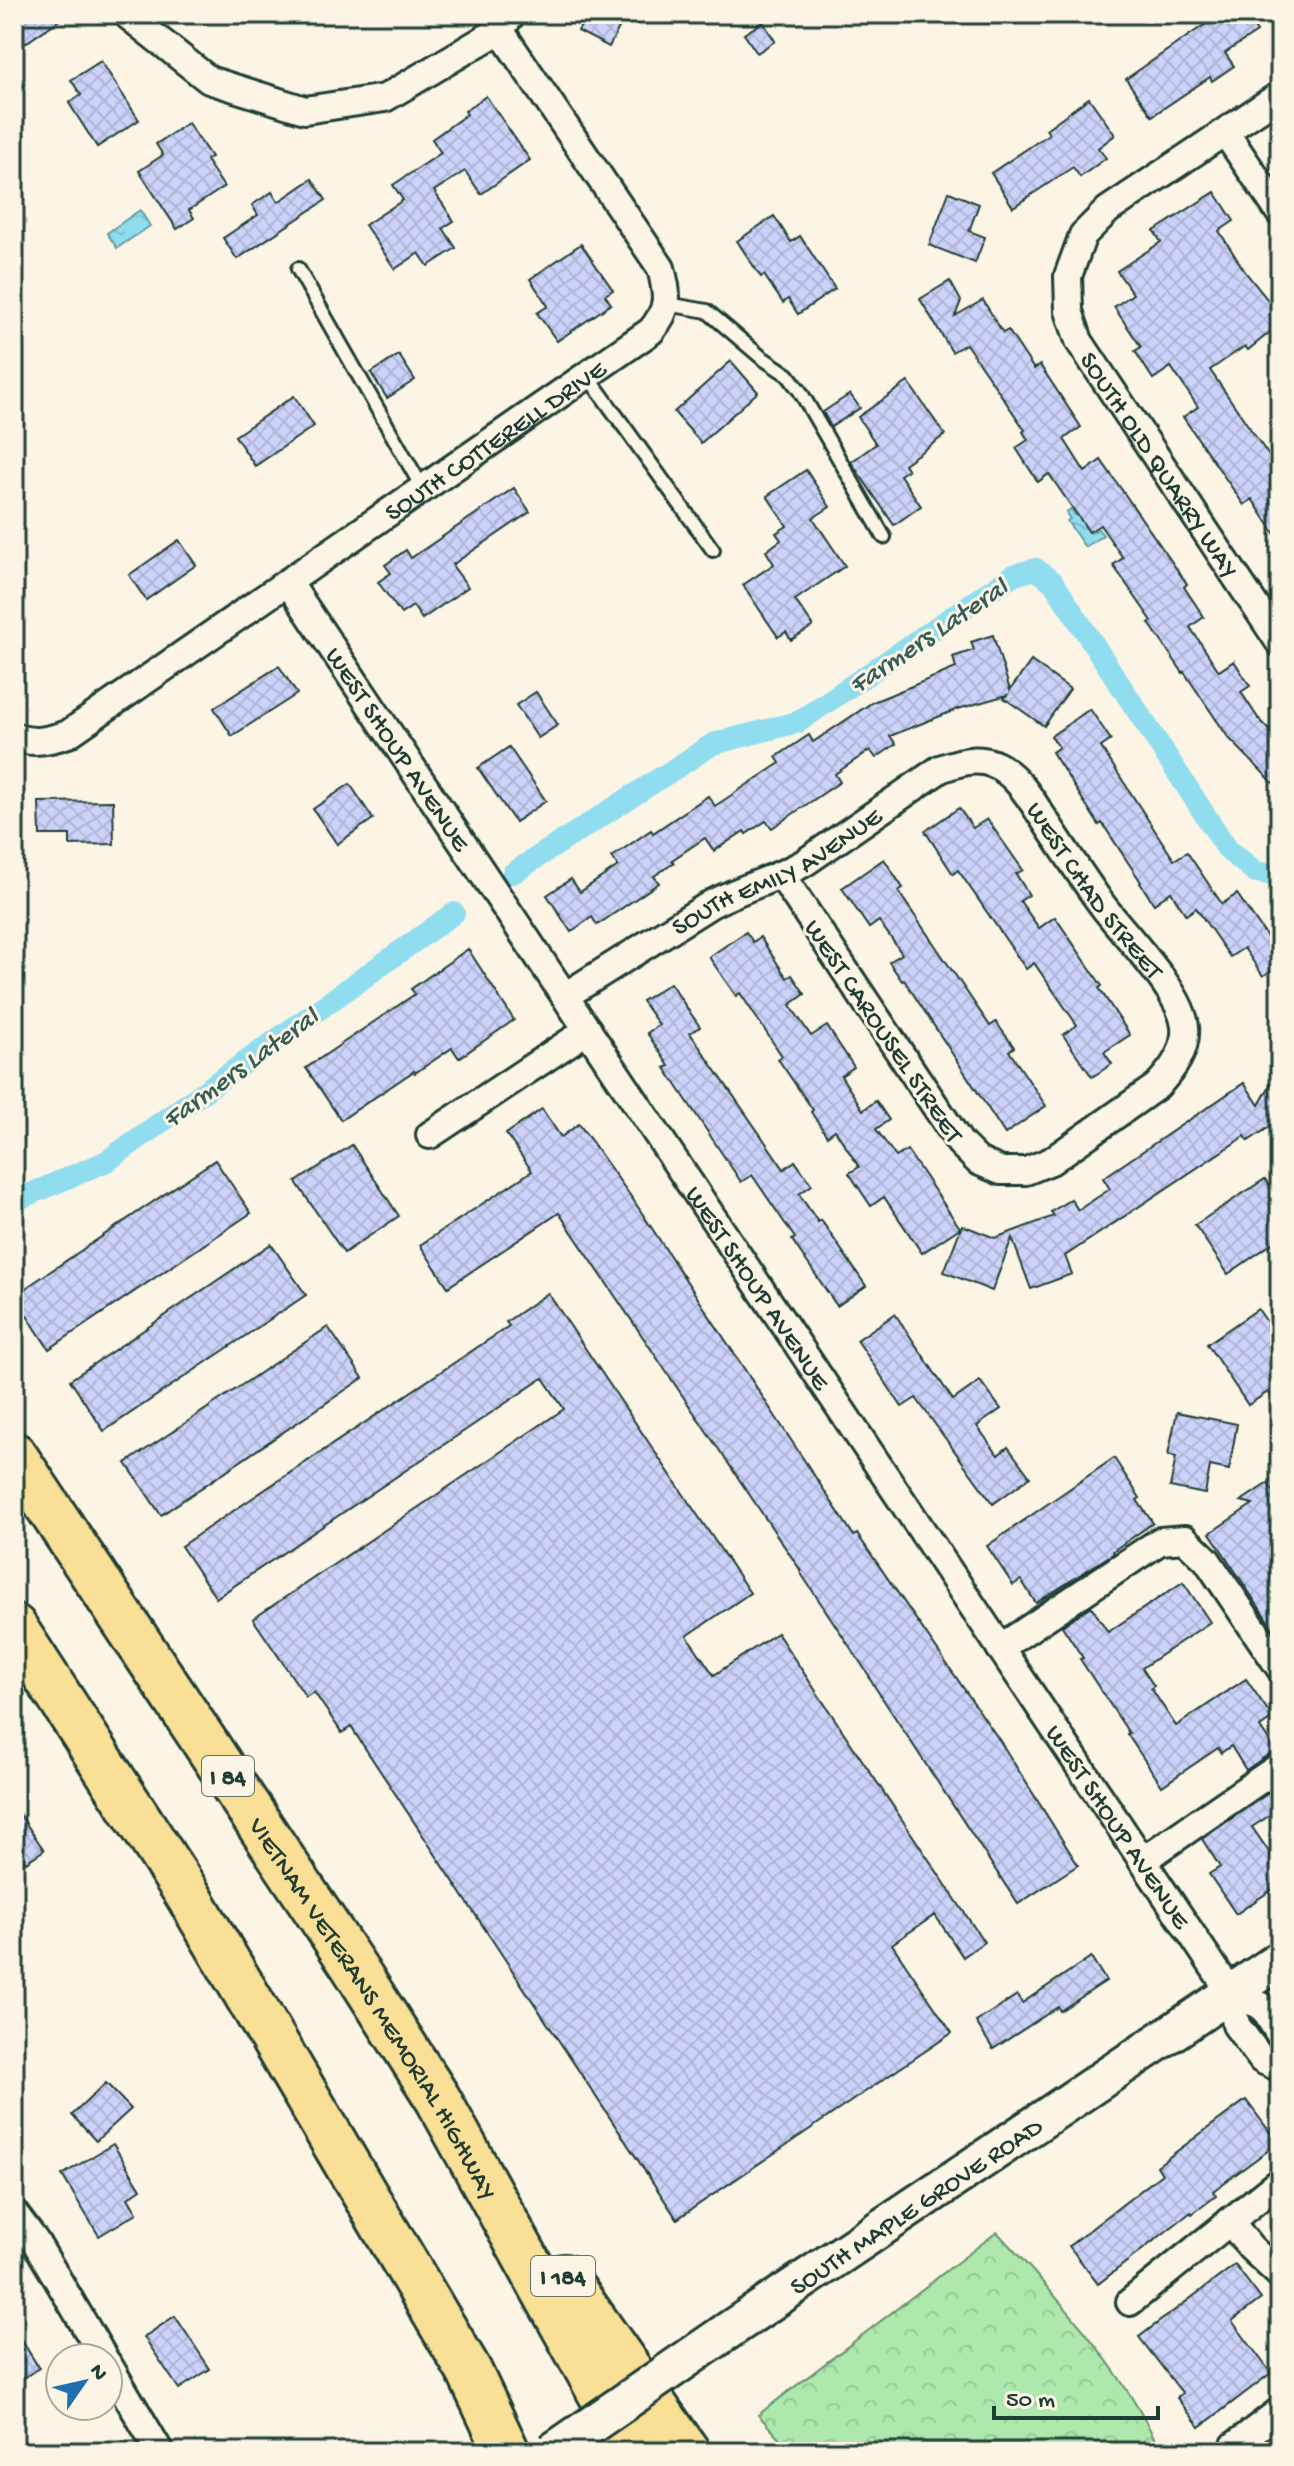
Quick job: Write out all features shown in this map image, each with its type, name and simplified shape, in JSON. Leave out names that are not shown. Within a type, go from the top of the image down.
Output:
[{"type":"highway","name":"VIETNAM VETERANS MEMORIAL HIGHWAY","points":[[14,1455],[346,1954],[438,2099],[633,2452]]},
{"type":"highway","points":[[14,1627],[188,1895],[516,2452]]},
{"type":"highway","name":"I 184","points":[[438,2099],[687,2452]]},
{"type":"highway","points":[[469,2371],[507,2452]]},
{"type":"main road","name":"SOUTH MAPLE GROVE ROAD","points":[[552,2452],[1280,1960]]},
{"type":"street","points":[[126,14],[209,80],[305,110],[385,98],[506,22],[661,268],[667,304]]},
{"type":"street","points":[[1280,95],[1225,132],[1280,213]]},
{"type":"street","name":"SOUTH OLD QUARRY WAY","points":[[1225,132],[1108,210],[1083,235],[1068,276],[1069,311],[1079,341],[1280,643]]},
{"type":"street","name":"SOUTH COTTERELL DRIVE","points":[[19,738],[48,741],[68,734],[651,331],[660,321],[667,304]]},
{"type":"street","name":"WEST SHOUP AVENUE","points":[[288,582],[1231,1993],[1236,2025],[1262,2060],[1280,2068]]},
{"type":"street","name":"SOUTH EMILY AVENUE","points":[[565,996],[711,904],[734,892],[782,876],[804,863],[940,769],[964,759],[990,762]]},
{"type":"street","name":"WEST CHAD STREET","points":[[990,762],[1008,772],[1024,789],[1100,902],[1169,990],[1181,1011],[1186,1029],[1181,1053],[1171,1071],[1157,1086],[1051,1161],[1026,1171],[1001,1171]]},
{"type":"street","name":"WEST CAROUSEL STREET","points":[[782,876],[960,1143],[978,1161],[1001,1171]]},
{"type":"street","points":[[430,1135],[588,1030]]},
{"type":"street","points":[[1000,1648],[1160,1541],[1185,1539],[1207,1560],[1280,1668]]},
{"type":"street","points":[[1142,1861],[1280,1766]]},
{"type":"street","name":"WEST SHOUP AVENUE","points":[[1231,1993],[1262,2006],[1280,2035]]},
{"type":"street","points":[[1130,2302],[1280,2181]]},
{"type":"street","points":[[14,2213],[35,2241],[95,2342]]},
{"type":"street","points":[[1230,2221],[1250,2247],[1280,2275]]},
{"type":"street","points":[[124,2391],[160,2452]]},
{"type":"street","points":[[1235,2445],[1277,2413],[1280,2414]]},
{"type":"lane","points":[[298,269],[423,489]]},
{"type":"lane","points":[[667,304],[707,311],[761,357],[788,375],[884,537]]},
{"type":"lane","points":[[587,375],[713,550]]},
{"type":"green space","points":[[997,2232],[1066,2309],[1109,2363],[1146,2421],[1161,2452],[792,2452],[758,2415]]},
{"type":"water","points":[[140,210],[150,226],[117,248],[107,233]]},
{"type":"water","points":[[1071,509],[1091,533],[1098,529],[1103,535],[1085,547],[1067,521],[1070,519],[1066,513]]},
{"type":"building","points":[[14,14],[68,14],[14,51]]},
{"type":"building","points":[[587,14],[626,14],[609,47],[578,31]]},
{"type":"building","points":[[1220,14],[1245,14],[1257,32],[1225,53],[1234,66],[1212,81],[1210,77],[1152,116],[1126,79]]},
{"type":"building","points":[[763,22],[775,41],[757,53],[744,34]]},
{"type":"building","points":[[101,61],[139,120],[97,147],[69,103],[81,95],[71,80]]},
{"type":"building","points":[[486,96],[530,160],[481,194],[465,171],[434,191],[454,221],[443,228],[456,248],[428,266],[419,253],[395,269],[365,225],[403,200],[393,185],[441,153],[432,139]]},
{"type":"building","points":[[1089,98],[1115,135],[1098,148],[1106,158],[1080,177],[1073,167],[1013,207],[991,173],[1049,134],[1046,129]]},
{"type":"building","points":[[188,123],[211,157],[206,160],[224,187],[189,210],[194,218],[177,229],[139,171],[163,155],[156,144]]},
{"type":"building","points":[[312,179],[326,200],[237,259],[223,238],[258,215],[252,205],[272,192],[278,202]]},
{"type":"building","points":[[949,192],[979,204],[969,231],[985,237],[975,263],[929,245]]},
{"type":"building","points":[[1215,192],[1234,221],[1219,231],[1246,273],[1280,315],[1280,324],[1248,350],[1245,346],[1210,370],[1269,456],[1280,449],[1280,542],[1252,499],[1244,505],[1183,417],[1198,407],[1171,367],[1153,379],[1135,351],[1141,347],[1114,307],[1133,294],[1117,271],[1161,242],[1154,231]]},
{"type":"building","points":[[774,216],[791,242],[800,236],[835,289],[798,314],[788,299],[783,303],[764,275],[761,277],[737,241]]},
{"type":"building","points":[[581,244],[613,290],[605,295],[611,304],[557,341],[537,313],[548,306],[530,279]]},
{"type":"building","points":[[950,281],[961,301],[955,316],[983,300],[1003,333],[1008,330],[1034,369],[1040,365],[1081,427],[1064,439],[1085,472],[1101,460],[1187,584],[1184,587],[1204,617],[1190,627],[1219,671],[1234,661],[1250,686],[1241,692],[1258,718],[1280,740],[1280,790],[1228,737],[1149,623],[1152,621],[1113,565],[1123,558],[1100,525],[1089,532],[1049,474],[1038,482],[1016,448],[1028,440],[1023,432],[1025,430],[966,344],[952,352],[920,299]]},
{"type":"building","points":[[399,355],[415,380],[387,398],[371,373]]},
{"type":"building","points":[[731,361],[758,392],[701,443],[674,412]]},
{"type":"building","points":[[908,382],[945,435],[904,464],[908,470],[900,475],[921,506],[894,525],[851,462],[876,444],[858,417]]},
{"type":"building","points":[[850,394],[860,408],[831,427],[823,412]]},
{"type":"building","points":[[294,396],[314,426],[255,466],[235,436]]},
{"type":"building","points":[[806,470],[830,507],[813,518],[845,566],[795,600],[813,626],[791,640],[786,632],[778,637],[743,585],[774,564],[766,551],[781,540],[776,533],[787,526],[767,496]]},
{"type":"building","points":[[514,488],[530,512],[452,565],[468,587],[422,619],[413,606],[401,614],[378,582],[391,573],[385,565],[406,550],[411,558]]},
{"type":"building","points":[[179,540],[196,565],[146,600],[129,575]]},
{"type":"building","points":[[993,635],[1010,690],[1031,661],[1070,689],[1044,726],[1004,698],[1007,695],[958,709],[890,736],[896,744],[876,758],[870,750],[835,774],[840,782],[772,828],[766,821],[714,851],[705,838],[654,876],[659,883],[597,925],[592,917],[571,932],[547,895],[571,879],[580,892],[618,866],[612,857],[651,830],[653,833],[708,796],[715,806],[780,763],[776,757],[809,735],[813,742],[873,702],[956,668],[953,657],[974,650],[971,642]]},
{"type":"building","points":[[279,666],[297,694],[232,736],[214,708]]},
{"type":"building","points":[[536,692],[558,725],[538,738],[516,705]]},
{"type":"building","points":[[1090,709],[1111,740],[1101,747],[1174,860],[1187,852],[1222,904],[1237,894],[1269,940],[1280,933],[1280,965],[1263,976],[1244,948],[1230,957],[1196,908],[1186,915],[1171,892],[1154,904],[1052,752],[1059,747],[1051,736]]},
{"type":"building","points":[[509,747],[546,801],[515,822],[478,768]]},
{"type":"building","points":[[350,784],[373,819],[337,844],[313,809]]},
{"type":"building","points":[[113,801],[114,844],[70,845],[70,835],[40,835],[39,802]]},
{"type":"building","points":[[959,808],[973,828],[987,819],[1023,870],[1016,874],[1029,895],[1020,901],[1039,928],[1055,917],[1102,986],[1099,988],[1130,1035],[1104,1052],[1112,1064],[1092,1077],[1063,1035],[1077,1025],[1034,963],[1026,969],[958,870],[953,874],[925,831]]},
{"type":"building","points":[[884,859],[903,888],[898,891],[990,1026],[996,1022],[1014,1047],[1009,1051],[1046,1106],[1005,1134],[889,962],[902,954],[879,921],[869,928],[842,888]]},
{"type":"building","points":[[746,932],[753,942],[760,937],[787,978],[792,975],[805,994],[790,1005],[811,1036],[827,1026],[854,1067],[841,1076],[863,1110],[876,1101],[889,1120],[876,1129],[896,1157],[907,1150],[960,1228],[922,1253],[884,1197],[871,1206],[849,1173],[859,1167],[835,1130],[827,1136],[778,1059],[782,1056],[740,993],[736,996],[709,957]]},
{"type":"building","points":[[468,949],[514,1020],[459,1058],[452,1048],[341,1120],[306,1068],[415,994],[411,989]]},
{"type":"building","points":[[670,983],[700,1027],[690,1033],[784,1169],[795,1161],[812,1185],[799,1194],[818,1222],[821,1220],[866,1286],[837,1306],[752,1175],[741,1182],[665,1068],[669,1066],[647,1033],[659,1025],[642,1001]]},
{"type":"building","points":[[1280,1068],[1280,1120],[1248,1141],[1245,1136],[1065,1256],[1072,1274],[1031,1289],[1012,1238],[992,1291],[944,1272],[962,1225],[995,1238],[1054,1216],[1051,1212],[1071,1199],[1078,1210],[1110,1189],[1103,1178],[1244,1083],[1259,1105]]},
{"type":"building","points":[[542,1109],[561,1137],[579,1124],[634,1201],[854,1536],[857,1534],[1000,1741],[1078,1865],[1018,1904],[801,1571],[559,1213],[448,1287],[420,1245],[532,1171],[506,1134]]},
{"type":"building","points":[[352,1145],[399,1216],[344,1253],[296,1182]]},
{"type":"building","points":[[215,1160],[251,1213],[49,1349],[14,1296]]},
{"type":"building","points":[[1265,1179],[1280,1202],[1280,1238],[1228,1274],[1195,1225]]},
{"type":"building","points":[[271,1244],[306,1295],[104,1431],[70,1380]]},
{"type":"building","points":[[548,1293],[750,1593],[687,1636],[714,1675],[777,1633],[984,1942],[963,1957],[935,1915],[892,1944],[952,2033],[677,2219],[351,1727],[342,1733],[314,1692],[306,1697],[253,1619],[564,1409],[543,1378],[216,1598],[181,1546],[509,1326],[506,1322]]},
{"type":"building","points":[[1258,1309],[1280,1341],[1280,1410],[1268,1392],[1248,1405],[1207,1344]]},
{"type":"building","points":[[895,1314],[953,1400],[980,1381],[1001,1409],[977,1426],[998,1455],[1008,1447],[1030,1477],[993,1504],[916,1398],[902,1407],[857,1340]]},
{"type":"building","points":[[328,1327],[363,1378],[161,1515],[126,1463]]},
{"type":"building","points":[[1177,1412],[1237,1424],[1229,1470],[1210,1466],[1205,1494],[1170,1487],[1176,1457],[1168,1455]]},
{"type":"building","points":[[1114,1458],[1153,1523],[1114,1553],[1036,1603],[1021,1580],[1013,1585],[987,1546]]},
{"type":"building","points":[[1268,1483],[1280,1502],[1280,1639],[1210,1533],[1253,1504],[1241,1501]]},
{"type":"building","points":[[1183,1582],[1210,1622],[1142,1668],[1154,1686],[1151,1688],[1176,1726],[1246,1679],[1273,1718],[1260,1727],[1275,1750],[1246,1770],[1231,1746],[1221,1753],[1218,1748],[1162,1786],[1062,1626],[1091,1606],[1108,1632]]},
{"type":"building","points":[[1280,1785],[1280,1820],[1275,1812],[1252,1827],[1280,1868],[1280,1884],[1236,1914],[1209,1874],[1220,1867],[1202,1839]]},
{"type":"building","points":[[14,1806],[44,1850],[26,1862],[14,1844]]},
{"type":"building","points":[[1091,1957],[1106,1981],[1060,2011],[1058,2007],[993,2049],[976,2022],[1017,1995],[1022,2003]]},
{"type":"building","points":[[106,2083],[131,2109],[96,2141],[72,2115]]},
{"type":"building","points":[[1246,2100],[1278,2143],[1213,2191],[1216,2196],[1098,2284],[1069,2246],[1162,2174],[1157,2166]]},
{"type":"building","points":[[113,2144],[141,2189],[128,2198],[137,2213],[99,2236],[62,2175]]},
{"type":"building","points":[[1235,2265],[1261,2299],[1232,2321],[1271,2373],[1200,2427],[1177,2398],[1183,2394],[1139,2337]]},
{"type":"building","points":[[175,2316],[210,2369],[179,2389],[144,2337]]},
{"type":"building","points":[[14,2328],[39,2368],[14,2384]]},
{"type":"waterway","name":"Farmers Lateral","points":[[513,873],[713,744],[798,722],[1013,575],[1036,569],[1053,582],[1228,850],[1256,872],[1280,876]]},
{"type":"waterway","name":"Farmers Lateral","points":[[14,1201],[107,1161],[454,913]]}]
